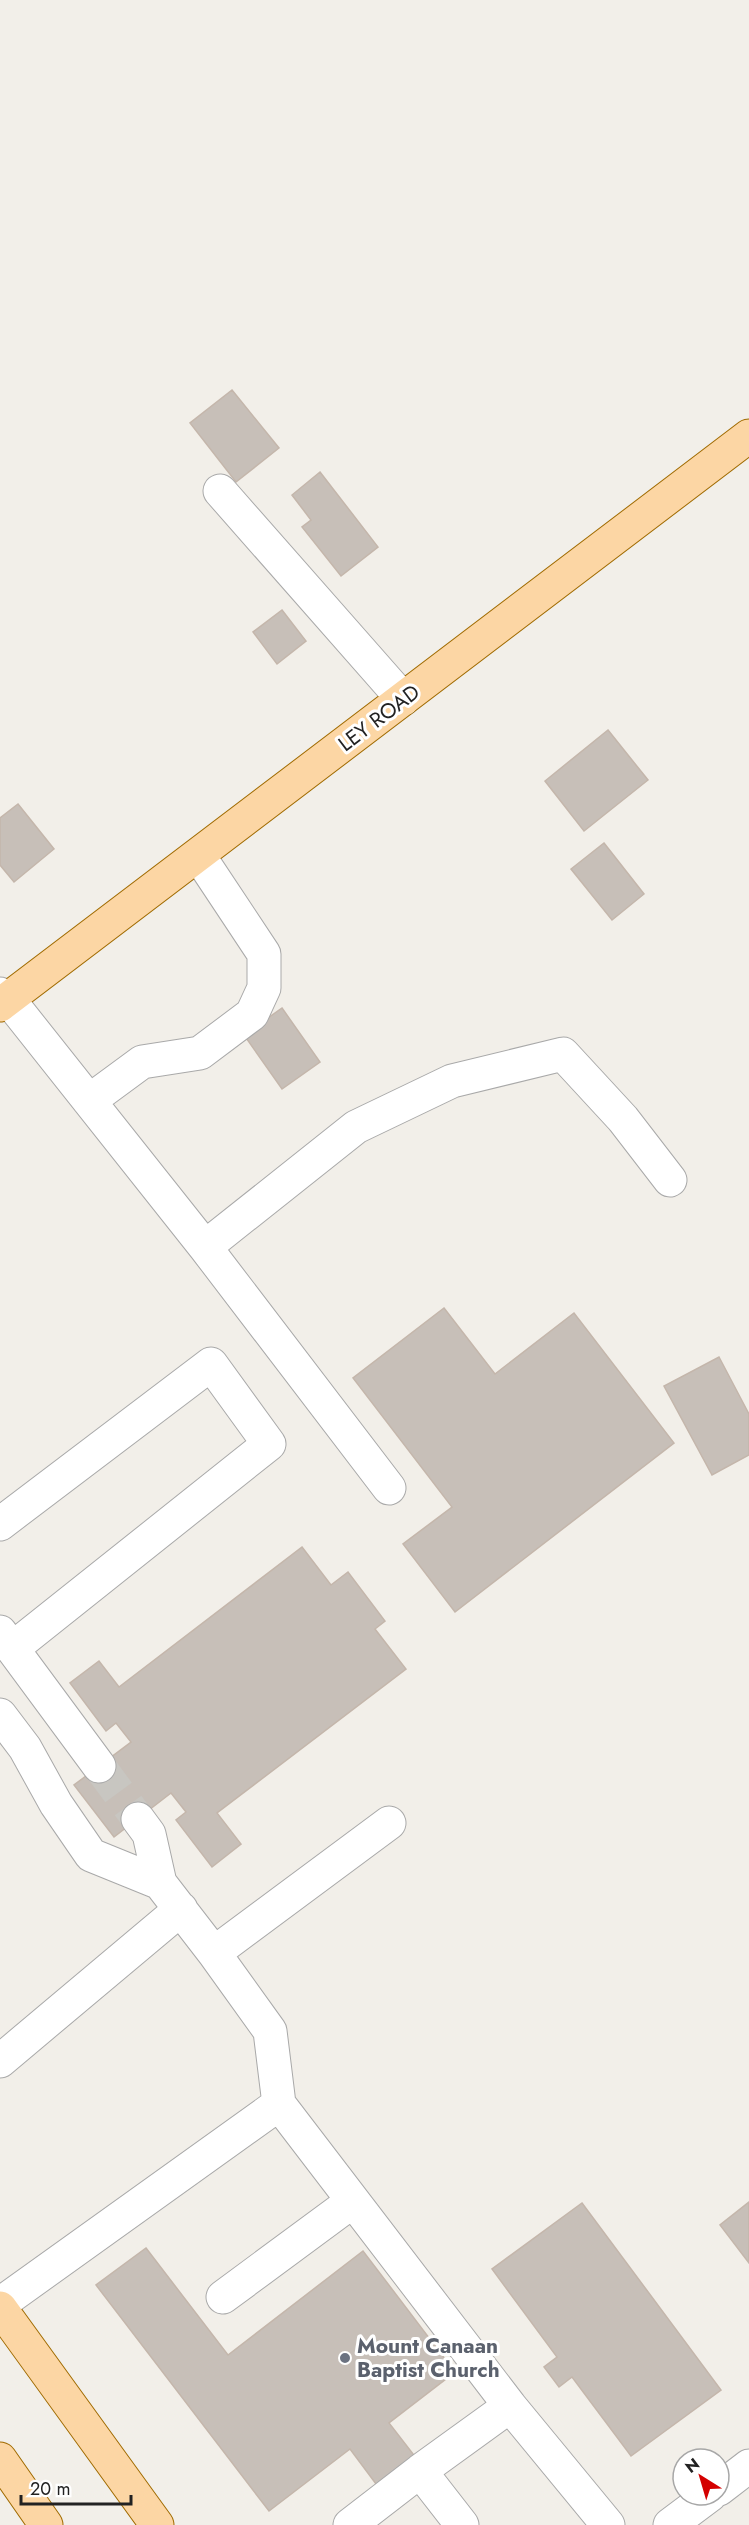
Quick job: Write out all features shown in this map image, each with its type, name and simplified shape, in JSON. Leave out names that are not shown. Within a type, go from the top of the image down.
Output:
[{"type":"main road","name":"LEY ROAD","points":[[2,1002],[198,856],[749,436]]},
{"type":"main road","points":[[0,2306],[157,2525]]},
{"type":"main road","points":[[0,2459],[46,2525]]},
{"type":"street","points":[[220,491],[403,699]]},
{"type":"street","points":[[89,1101],[142,1062],[168,1060],[200,1053],[252,1014],[264,988],[264,954],[198,856]]},
{"type":"street","points":[[2,1002],[89,1101],[205,1247],[389,1488]]},
{"type":"street","points":[[205,1247],[356,1127],[452,1081],[563,1054],[623,1119],[670,1180]]},
{"type":"street","points":[[0,1524],[211,1364],[269,1444],[6,1640],[99,1766]]},
{"type":"street","points":[[0,1715],[25,1748],[56,1804],[91,1855],[160,1883]]},
{"type":"street","points":[[25,1748],[63,1717]]},
{"type":"street","points":[[138,1819],[149,1834],[160,1883],[270,2031],[279,2104],[510,2406],[608,2525]]},
{"type":"street","points":[[214,1953],[389,1823]]},
{"type":"street","points":[[0,2061],[181,1909]]},
{"type":"street","points":[[0,2306],[279,2104]]},
{"type":"street","points":[[223,2297],[353,2201]]},
{"type":"street","points":[[350,2525],[510,2406]]},
{"type":"street","points":[[731,2479],[749,2466]]},
{"type":"street","points":[[420,2471],[462,2525]]},
{"type":"street","points":[[670,2525],[694,2507]]},
{"type":"building","points":[[232,390],[279,448],[236,482],[190,423]]},
{"type":"building","points":[[320,472],[378,547],[341,576],[302,527],[311,520],[292,495]]},
{"type":"building","points":[[282,610],[306,641],[277,664],[253,632]]},
{"type":"building","points":[[608,730],[648,780],[584,831],[545,781]]},
{"type":"building","points":[[18,804],[54,849],[14,882],[0,865],[0,818]]},
{"type":"building","points":[[604,843],[644,894],[612,920],[571,869]]},
{"type":"building","points":[[282,1008],[320,1062],[282,1089],[244,1035]]},
{"type":"building","points":[[444,1308],[495,1374],[574,1313],[674,1443],[455,1612],[403,1544],[452,1507],[353,1378]]},
{"type":"building","points":[[719,1357],[749,1414],[749,1455],[712,1475],[664,1386]]},
{"type":"building","points":[[302,1547],[331,1585],[348,1572],[385,1621],[375,1629],[406,1669],[217,1813],[241,1844],[212,1867],[176,1820],[186,1812],[171,1793],[114,1837],[74,1785],[131,1742],[116,1723],[106,1731],[70,1683],[99,1661],[119,1687]]},
{"type":"building","points":[[749,2202],[749,2263],[720,2225]]},
{"type":"building","points":[[582,2203],[721,2390],[631,2456],[572,2377],[559,2387],[544,2367],[557,2357],[492,2269]]},
{"type":"building","points":[[146,2248],[228,2355],[363,2251],[455,2372],[389,2423],[417,2459],[379,2488],[350,2449],[269,2511],[96,2285]]},
{"type":"tunnel","points":[[99,1766],[138,1819]]},
{"type":"place","name":"Mount Canaan Baptist Church","points":[[345,2358]]}]
